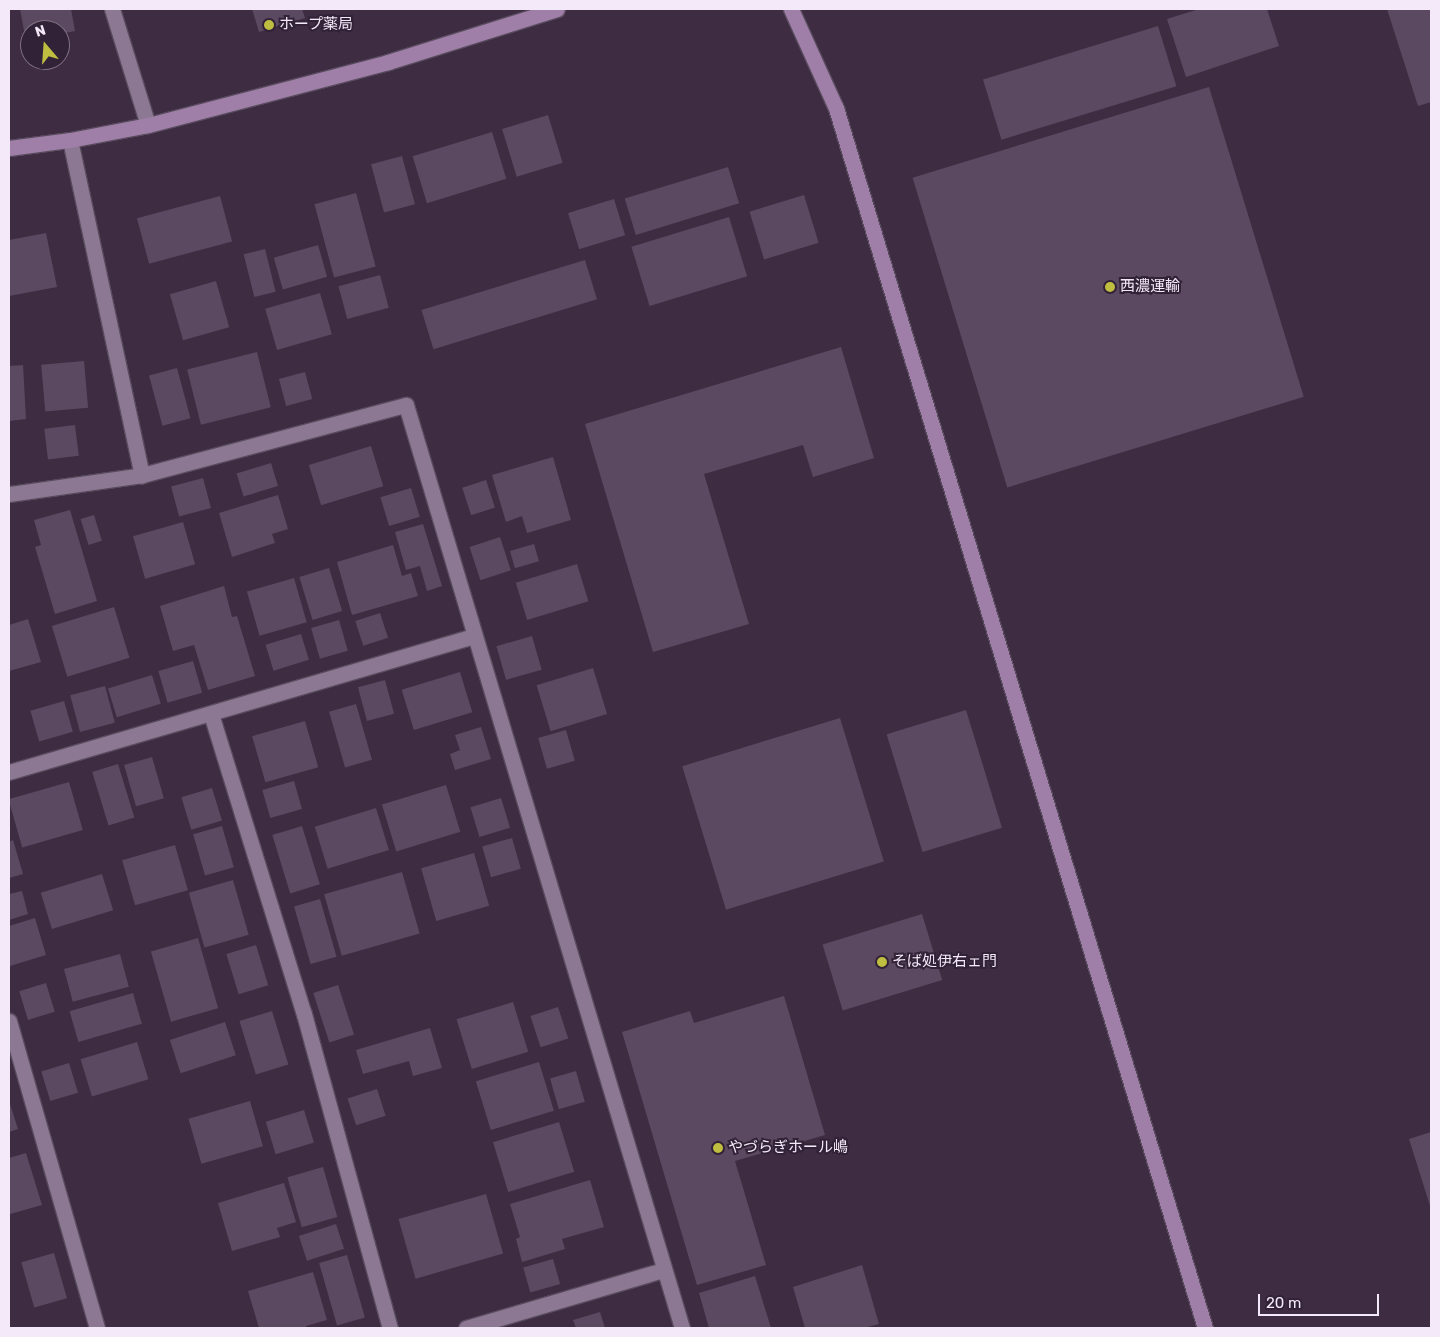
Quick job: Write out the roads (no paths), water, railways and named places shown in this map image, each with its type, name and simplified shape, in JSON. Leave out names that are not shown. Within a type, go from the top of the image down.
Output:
[{"type":"street","points":[[112,9],[148,125]]},
{"type":"street","points":[[9,148],[70,140],[148,125],[388,62],[558,9]]},
{"type":"street","points":[[791,9],[836,108],[1205,1328]]},
{"type":"street","points":[[70,140],[142,476]]},
{"type":"street","points":[[9,494],[142,476],[406,405],[473,636],[682,1328]]},
{"type":"street","points":[[9,772],[473,636]]},
{"type":"street","points":[[211,714],[304,1014],[390,1328]]},
{"type":"street","points":[[9,1021],[98,1328]]},
{"type":"street","points":[[466,1328],[663,1270]]},
{"type":"place","name":"ホープ薬局","points":[[269,25]]},
{"type":"place","name":"西濃運輸","points":[[1110,287]]},
{"type":"place","name":"そば処伊右ェ門","points":[[882,962]]},
{"type":"place","name":"やづらぎホール嶋","points":[[718,1148]]}]
